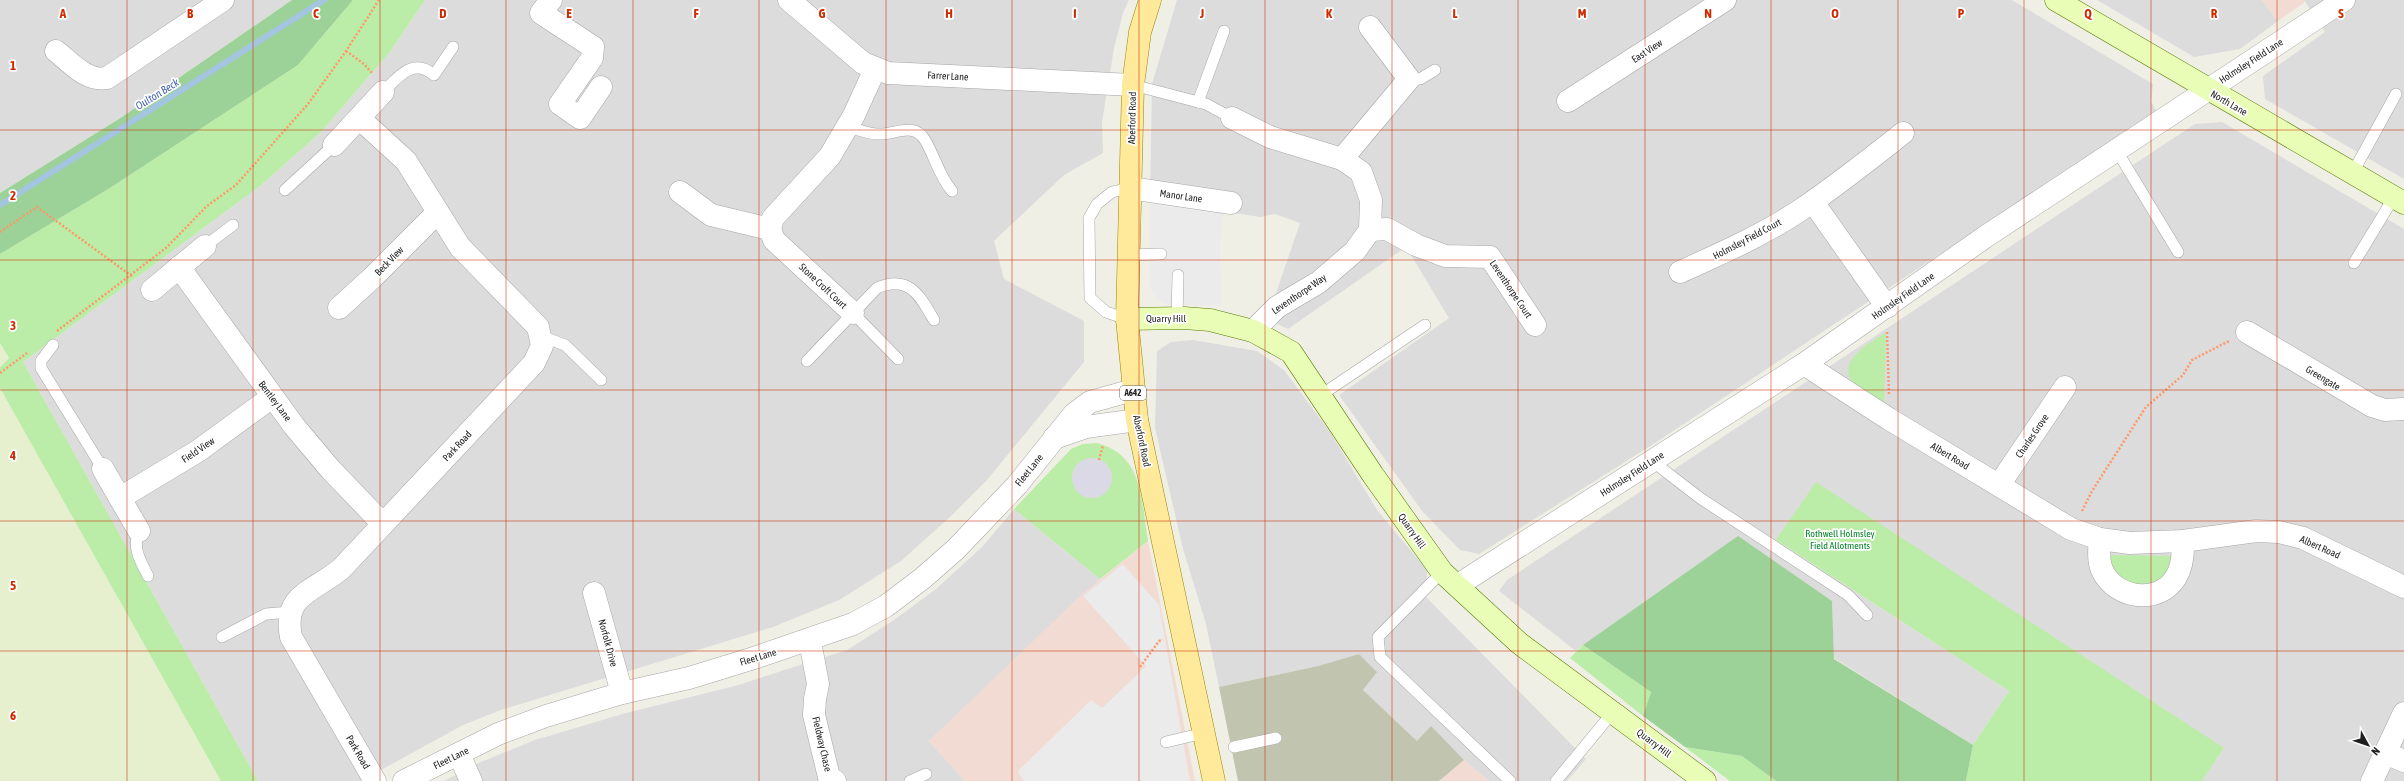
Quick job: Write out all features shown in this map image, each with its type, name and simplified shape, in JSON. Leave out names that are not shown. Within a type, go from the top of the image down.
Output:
[{"type":"main road","name":"Aberford Road","points":[[1150,0],[1140,32],[1132,85],[1127,319],[1137,420],[1214,781]]},
{"type":"street","points":[[56,51],[89,77],[97,80],[107,78],[223,0]]},
{"type":"street","points":[[552,0],[541,13],[593,47],[592,58],[560,104],[580,118],[600,87]]},
{"type":"street","name":"Farrer Lane","points":[[789,0],[853,55],[875,69],[888,73],[1132,85]]},
{"type":"street","name":"East View","points":[[1568,101],[1725,0]]},
{"type":"street","name":"North Lane","points":[[2056,0],[2207,90],[2399,200]]},
{"type":"street","name":"Holmsley Field Lane","points":[[1450,579],[1652,461],[1804,364],[1985,237],[2344,0]]},
{"type":"street","points":[[1342,159],[1355,146],[1409,79],[1370,27]]},
{"type":"street","points":[[680,192],[711,215],[770,229],[773,218],[830,156],[847,126],[875,69]]},
{"type":"street","points":[[334,144],[383,92]]},
{"type":"street","points":[[359,118],[406,162],[416,175],[437,213],[460,247],[532,319],[541,336]]},
{"type":"street","points":[[1232,118],[1270,137],[1342,159],[1361,172],[1371,200],[1370,230]]},
{"type":"street","name":"Holmsley Field Court","points":[[1680,272],[1740,245],[1813,202],[1852,175],[1903,133]]},
{"type":"street","name":"Manor Lane","points":[[1130,188],[1231,203]]},
{"type":"street","points":[[1813,202],[1887,307]]},
{"type":"street","name":"Beck View","points":[[339,308],[372,278],[437,213]]},
{"type":"street","name":"Stone Croft Court","points":[[770,229],[774,240],[853,313]]},
{"type":"street","name":"Leventhorpe Court","points":[[1370,230],[1387,229],[1416,245],[1445,256],[1490,257],[1535,325]]},
{"type":"street","name":"Leventhorpe Way","points":[[1252,331],[1277,307],[1319,282],[1336,269],[1355,251],[1370,230]]},
{"type":"street","points":[[152,290],[205,246]]},
{"type":"street","name":"Bentley Lane","points":[[179,267],[272,397],[330,470],[383,524]]},
{"type":"street","name":"Quarry Hill","points":[[1127,319],[1177,318],[1210,320],[1252,331],[1291,352],[1377,482],[1450,579],[1519,643],[1705,781]]},
{"type":"street","name":"Greengate","points":[[2247,332],[2372,406],[2385,410],[2404,409]]},
{"type":"street","name":"Park Road","points":[[375,781],[291,637],[289,624],[291,612],[296,601],[305,592],[332,577],[534,363],[542,346],[541,336]]},
{"type":"street","name":"Albert Road","points":[[1804,364],[1889,419],[2075,530],[2100,539],[2130,543],[2184,540],[2256,531],[2279,532],[2303,538],[2404,587]]},
{"type":"street","name":"Charles Grove","points":[[1998,485],[2065,387]]},
{"type":"street","name":"Fleet Lane","points":[[404,781],[498,734],[546,716],[622,692],[689,678],[810,641],[853,624],[886,606],[923,578],[956,549],[1003,500],[1074,414],[1090,402],[1133,390]]},
{"type":"street","name":"Field View","points":[[120,498],[198,451],[272,397]]},
{"type":"street","points":[[1054,438],[1086,427],[1137,420]]},
{"type":"street","points":[[103,469],[139,530]]},
{"type":"street","points":[[2100,539],[2101,568],[2108,581],[2119,590],[2132,595],[2146,596],[2160,592],[2171,583],[2179,572],[2184,540]]},
{"type":"street","name":"Norfolk Drive","points":[[594,593],[622,692]]},
{"type":"street","name":"Fieldway Chase","points":[[810,641],[818,684],[814,715],[827,780]]},
{"type":"street","points":[[2372,781],[2395,757],[2404,713]]},
{"type":"street","points":[[459,754],[471,781]]},
{"type":"lane","points":[[1198,102],[1224,31]]},
{"type":"lane","points":[[383,92],[408,69],[422,68],[434,75],[453,47]]},
{"type":"lane","points":[[1409,79],[1420,79],[1435,70]]},
{"type":"lane","points":[[1132,85],[1217,108],[1232,118]]},
{"type":"lane","points":[[2352,174],[2396,94]]},
{"type":"lane","points":[[847,126],[880,134],[910,129],[918,133],[924,139],[944,182],[952,191]]},
{"type":"lane","points":[[285,190],[334,144]]},
{"type":"lane","points":[[2117,151],[2178,252]]},
{"type":"lane","points":[[1127,319],[1106,312],[1090,298],[1089,218],[1097,204],[1112,192],[1130,188]]},
{"type":"lane","points":[[2354,263],[2399,200]]},
{"type":"lane","points":[[205,246],[233,225]]},
{"type":"lane","points":[[1128,255],[1161,254]]},
{"type":"lane","points":[[1177,318],[1178,275]]},
{"type":"lane","name":"Stone Croft Court","points":[[853,313],[877,288],[895,283],[912,288],[919,294],[934,320]]},
{"type":"lane","points":[[807,361],[853,313],[898,359]]},
{"type":"lane","points":[[1320,395],[1425,325]]},
{"type":"lane","points":[[541,336],[565,345],[601,380]]},
{"type":"lane","points":[[52,340],[41,361],[41,368],[103,469]]},
{"type":"lane","points":[[1652,461],[1700,498],[1848,595],[1867,615]]},
{"type":"lane","points":[[139,530],[136,540],[136,551],[148,576]]},
{"type":"lane","points":[[1450,579],[1378,638],[1380,657],[1510,781]]},
{"type":"lane","points":[[222,637],[266,614],[291,612]]},
{"type":"lane","points":[[1556,781],[1613,712]]},
{"type":"lane","points":[[1166,742],[1204,733]]},
{"type":"lane","points":[[1234,747],[1276,738]]},
{"type":"lane","points":[[910,781],[926,774]]},
{"type":"path","points":[[52,340],[166,248],[207,206],[236,184],[308,104],[346,51],[379,0]]},
{"type":"path","points":[[346,51],[372,72],[383,92]]},
{"type":"path","points":[[0,232],[37,207],[152,290]]},
{"type":"path","points":[[1887,307],[1889,419]]},
{"type":"path","points":[[2075,530],[2092,491],[2146,407],[2183,375],[2192,360],[2247,332]]},
{"type":"path","points":[[0,373],[33,349]]},
{"type":"path","points":[[1140,667],[1159,641],[1184,636]]},
{"type":"shaded area","points":[[0,0],[292,0],[122,117],[0,193]]},
{"type":"shaded area","points":[[425,0],[1129,0],[1123,13],[1114,48],[1102,122],[1103,153],[1064,175],[994,241],[1004,279],[1084,321],[1084,362],[987,480],[950,517],[901,561],[839,600],[773,627],[501,710],[463,725],[361,781],[258,781],[23,362],[260,186],[320,133],[390,52]]},
{"type":"shaded area","points":[[1177,0],[2012,0],[2153,84],[2151,101],[2156,111],[1655,443],[1479,554],[1460,550],[1422,511],[1339,395],[1449,318],[1406,247],[1288,329],[1254,313],[1274,299],[1300,223],[1275,214],[1260,217],[1150,200],[1152,84]]},
{"type":"shaded area","points":[[2097,0],[2262,0],[2278,21],[2240,49],[2194,57]]},
{"type":"shaded area","points":[[2262,0],[2304,0],[2305,2],[2278,21]]},
{"type":"shaded area","points":[[2304,0],[2404,0],[2404,179],[2265,99],[2263,76],[2325,32]]},
{"type":"shaded area","points":[[2222,122],[2404,229],[2404,781],[2202,781],[2224,748],[1776,540],[2009,691],[1973,745],[1834,658],[1832,601],[1583,645],[1576,651],[1499,591],[1507,580],[2195,124]]},
{"type":"shaded area","points":[[1150,200],[1223,211],[1220,242],[1221,306],[1169,305],[1162,302],[1152,292],[1150,285]]},
{"type":"shaded area","points":[[1193,340],[1257,351],[1284,370],[1330,432],[1377,510],[1427,570],[1427,581],[1419,590],[1586,759],[1567,781],[1489,781],[1464,760],[1431,727],[1417,741],[1363,690],[1359,654],[1318,666],[1219,687],[1206,624],[1183,549],[1155,428],[1157,351],[1171,342]]},
{"type":"shaded area","points":[[0,343],[9,358],[0,367]]},
{"type":"shaded area","points":[[0,388],[221,781],[0,781]]},
{"type":"shaded area","points":[[1092,458],[1100,460],[1106,464],[1110,470],[1112,478],[1110,486],[1106,492],[1100,496],[1092,498],[1084,496],[1078,492],[1074,486],[1072,478],[1074,470],[1078,464],[1084,460]]},
{"type":"shaded area","points":[[1014,509],[1100,579],[929,741],[965,781],[444,781],[481,762],[535,740],[626,713],[735,686],[847,650],[894,620],[936,589],[983,546]]},
{"type":"shaded area","points":[[1148,541],[1195,781],[965,781],[929,741],[1081,595]]},
{"type":"shaded area","points":[[1123,564],[1159,605],[1190,781],[1023,781],[1018,771],[1091,700],[1102,708],[1146,666],[1083,596]]},
{"type":"shaded area","points":[[1359,654],[1377,672],[1363,690],[1417,741],[1431,726],[1464,760],[1439,781],[1238,781],[1219,687],[1318,666]]},
{"type":"shaded area","points":[[1464,760],[1489,781],[1439,781]]},
{"type":"green space","points":[[292,0],[353,0],[298,65],[110,188],[0,254],[0,193],[122,117]]},
{"type":"green space","points":[[353,0],[425,0],[390,52],[320,133],[260,186],[23,362],[258,781],[221,781],[0,388],[0,367],[9,358],[0,343],[0,254],[110,188],[298,65]]},
{"type":"green space","points":[[1886,333],[1884,402],[1857,386],[1850,378],[1848,370],[1851,362],[1863,348]]},
{"type":"green space","points":[[1097,443],[1112,449],[1124,458],[1132,469],[1138,482],[1148,541],[1100,579],[1014,509],[1071,449],[1083,444]]},
{"type":"green space","name":"Rothwell Holmsley Field Allotments","points":[[1816,482],[2224,748],[2202,781],[1966,781],[1973,745],[2009,691],[1776,540]]},
{"type":"green space","points":[[1738,536],[1832,601],[1834,659],[1973,745],[1966,781],[1776,781],[1742,756],[1685,747],[1643,716],[1651,692],[1583,645]]},
{"type":"green space","points":[[2107,555],[2175,556],[2172,567],[2157,584],[2134,587],[2115,576]]},
{"type":"green space","points":[[1583,645],[1651,692],[1643,716],[1570,658]]},
{"type":"green space","points":[[1685,747],[1742,756],[1776,781],[1730,781]]},
{"type":"waterway","name":"Oulton Beck","points":[[0,205],[324,0]]}]
